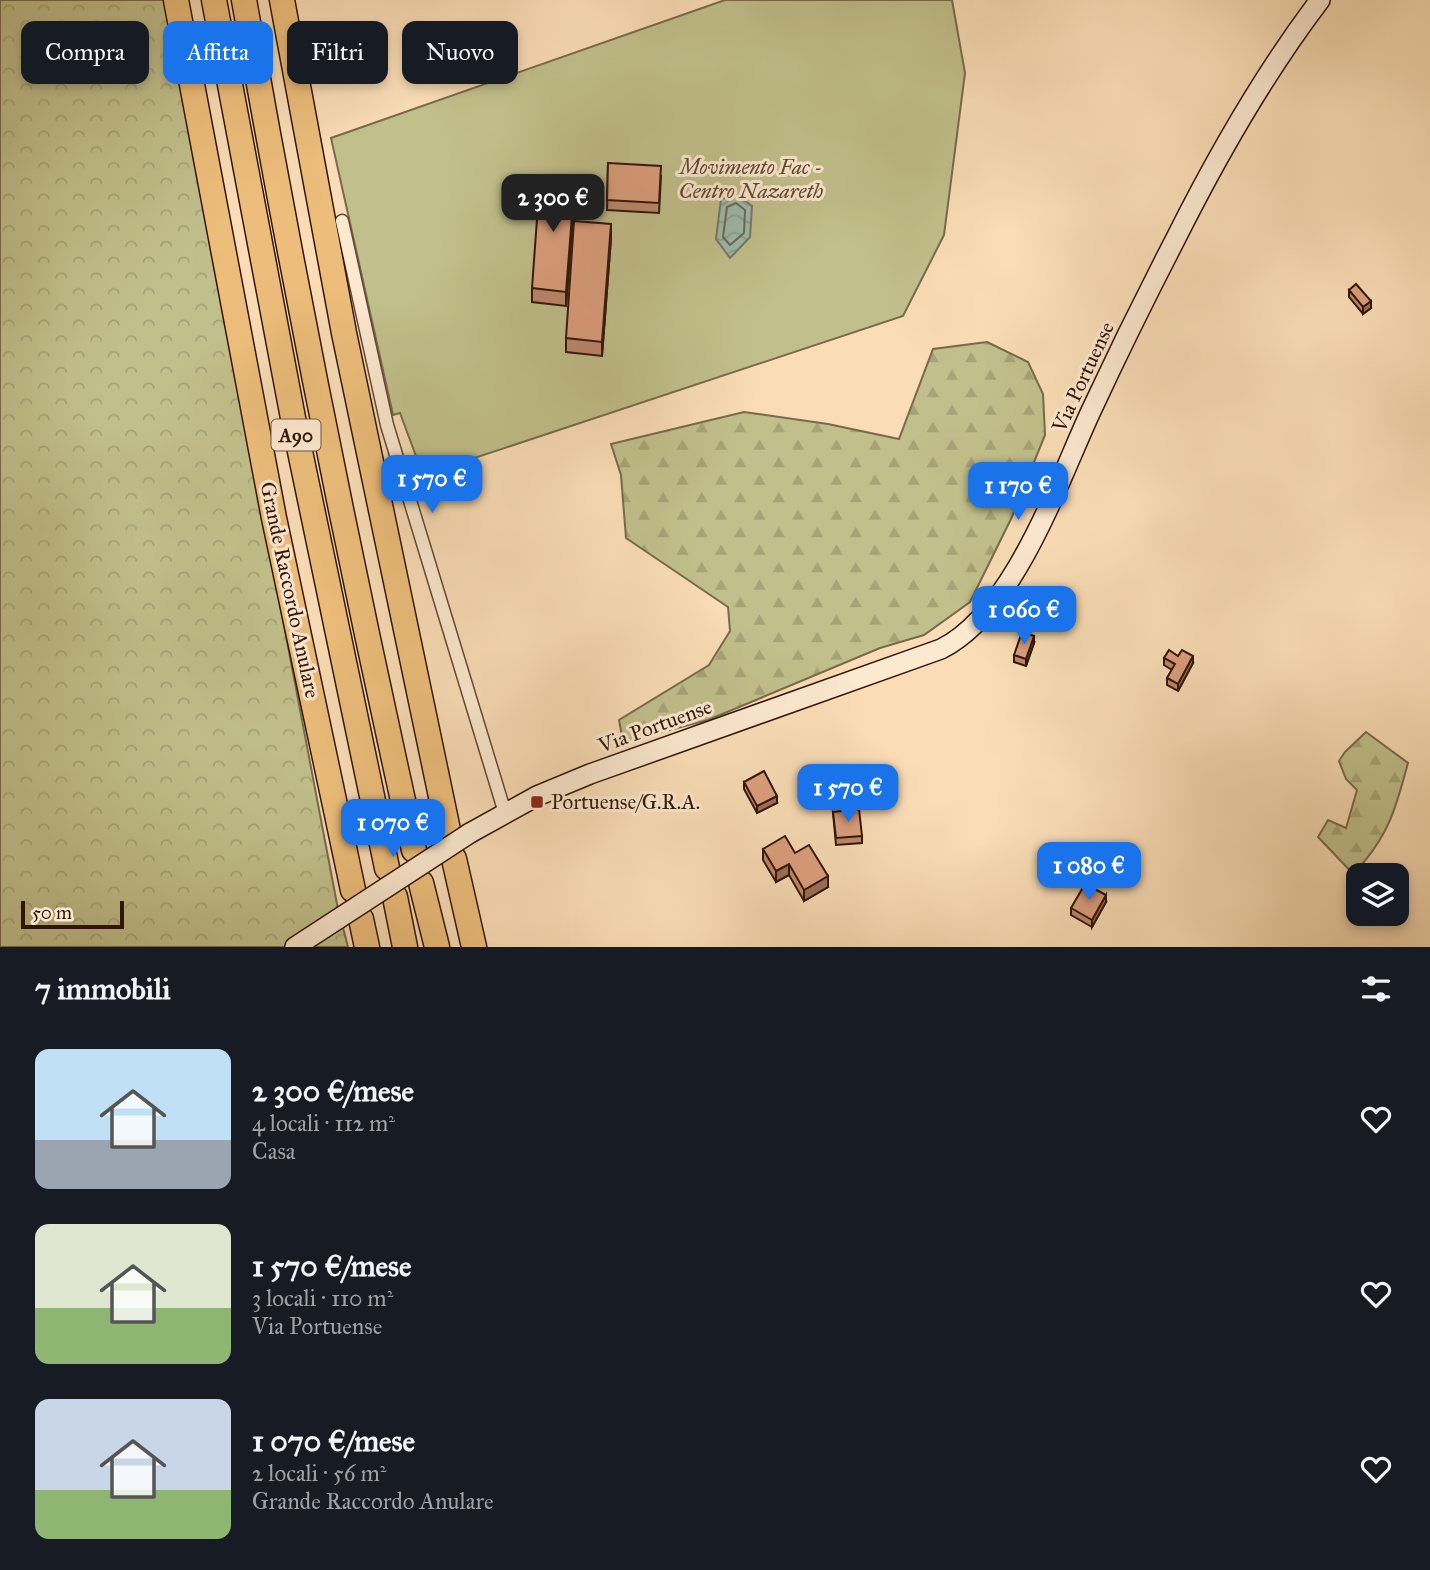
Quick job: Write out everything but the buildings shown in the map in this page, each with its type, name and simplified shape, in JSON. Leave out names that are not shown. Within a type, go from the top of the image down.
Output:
[{"type":"highway","name":"Grande Raccordo Anulare","points":[[176,0],[272,505],[353,890]]},
{"type":"highway","name":"Grande Raccordo Anulare","points":[[214,0],[295,432],[387,868]]},
{"type":"highway","name":"A90","points":[[244,0],[321,406],[414,850]]},
{"type":"highway","points":[[282,0],[344,333],[459,831]]},
{"type":"highway","points":[[454,859],[474,947]]},
{"type":"highway","points":[[421,883],[437,947]]},
{"type":"highway","points":[[394,897],[405,947]]},
{"type":"highway","points":[[349,919],[367,947]]},
{"type":"main road","name":"Via Portuense","points":[[295,947],[349,919],[459,831],[590,774],[930,654],[952,644],[974,625],[1018,568],[1132,325],[1204,183],[1273,65],[1320,0]]},
{"type":"street","points":[[342,221],[387,425],[505,813]]},
{"type":"green space","points":[[0,0],[165,0],[169,21],[163,21],[163,84],[181,84],[337,904],[348,947],[0,947]]},
{"type":"green space","name":"Movimento Fac - Centro Nazareth","points":[[725,0],[952,0],[965,73],[944,235],[903,316],[423,475],[400,413],[393,415],[331,138],[485,84],[518,84],[518,73]]},
{"type":"green space","points":[[987,342],[1028,362],[1043,394],[1045,435],[1011,519],[970,602],[924,635],[880,648],[708,720],[623,742],[619,720],[709,665],[730,631],[728,607],[626,538],[621,475],[611,444],[744,412],[828,424],[899,439],[933,349]]},
{"type":"green space","points":[[1366,732],[1408,763],[1387,827],[1373,851],[1363,863],[1346,863],[1346,866],[1318,837],[1328,820],[1346,828],[1357,790],[1346,779],[1339,761]]},
{"type":"water","points":[[737,195],[752,206],[750,237],[730,258],[716,239],[721,199]]},
{"type":"place","name":"Portuense/G.R.A.","points":[[537,802]]}]
